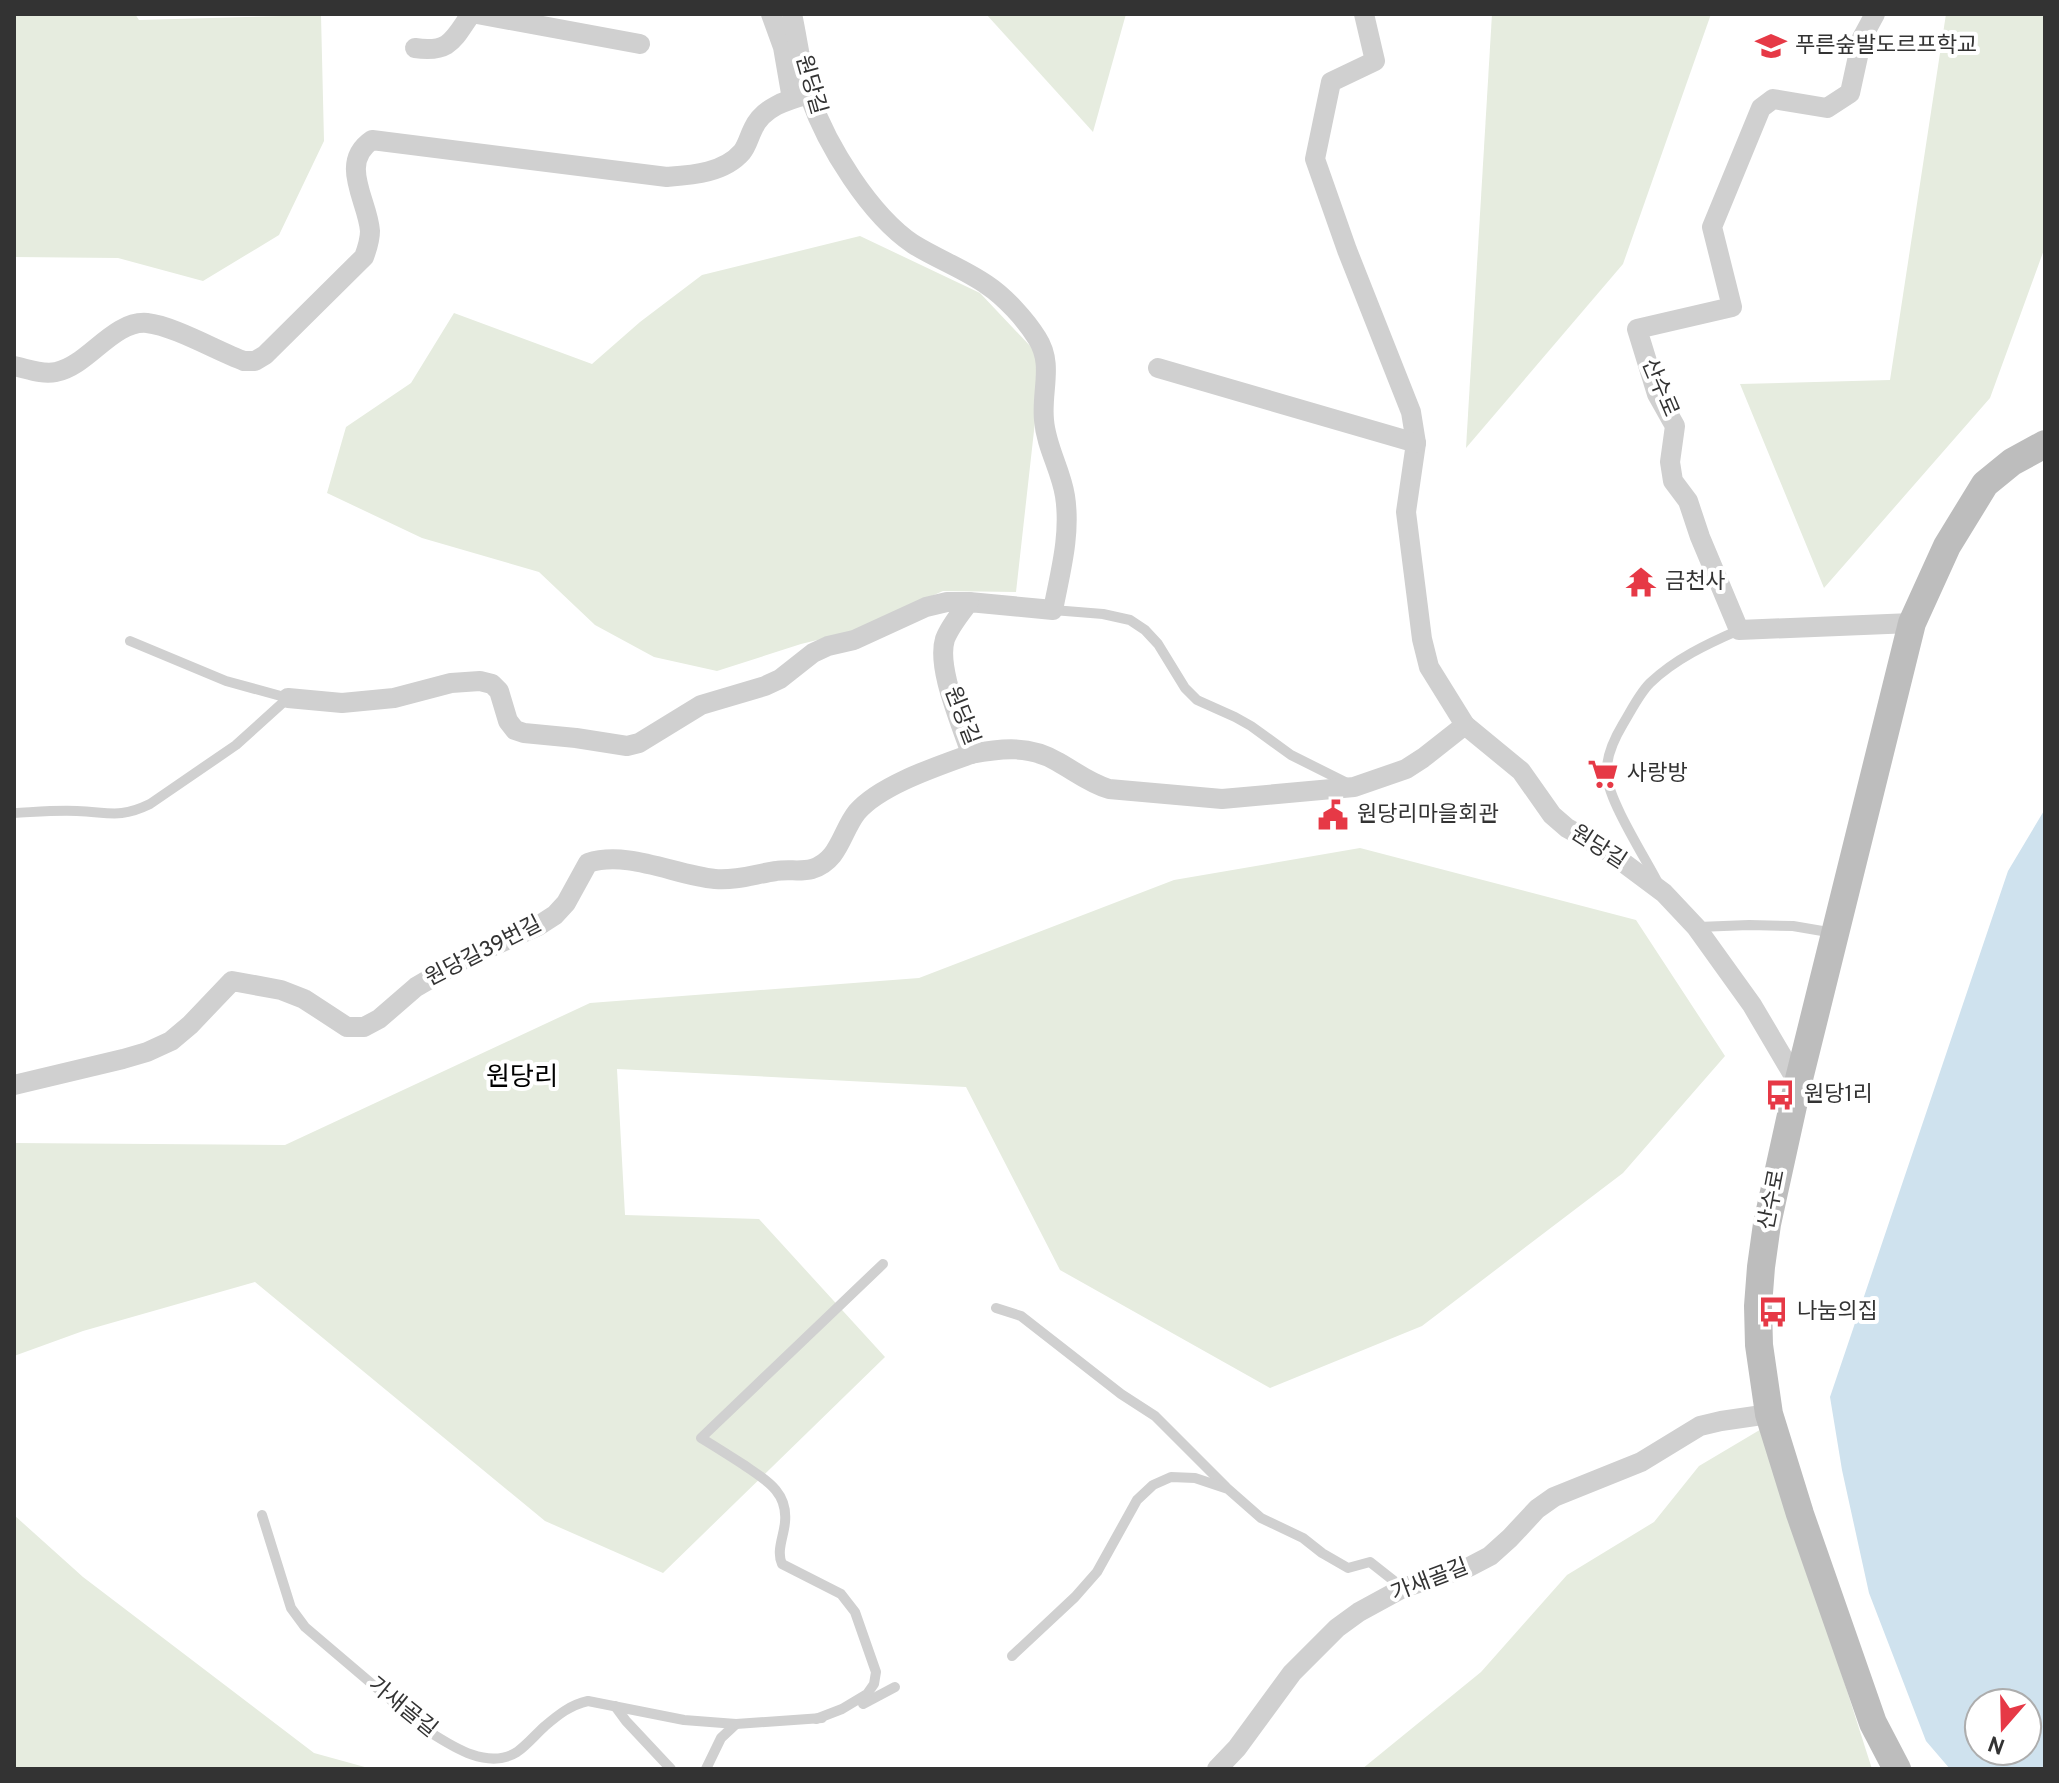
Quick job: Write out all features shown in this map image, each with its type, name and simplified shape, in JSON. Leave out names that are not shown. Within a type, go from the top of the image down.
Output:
[{"type":"main road","name":"산수로","points":[[1897,1769],[1863,1696],[1769,1414],[1759,1345],[1761,1267],[1798,1083],[1912,623],[1947,546],[1985,484],[2012,462],[2045,444]]},
{"type":"street","points":[[415,48],[432,50],[445,47],[474,14],[640,44]]},
{"type":"street","points":[[14,366],[43,373],[65,369],[129,325],[145,323],[163,327],[244,361],[255,361],[265,355],[364,257],[370,233],[355,169],[363,146],[372,140],[667,177],[705,172],[733,160],[744,150],[762,115],[773,107],[800,97],[771,14]]},
{"type":"street","name":"원당길","points":[[792,14],[800,97],[875,209],[912,243],[986,284],[1003,297],[1036,335],[1043,349],[1047,362],[1044,423],[1065,494],[1067,520],[1066,546],[1053,610]]},
{"type":"street","points":[[1364,14],[1375,61],[1331,82],[1315,159],[1411,412],[1416,443],[1406,512],[1422,639],[1429,667],[1465,725]]},
{"type":"street","name":"산수로","points":[[1739,630],[1688,501],[1673,481],[1670,462],[1675,426],[1657,394],[1637,329],[1732,307],[1712,227],[1761,108],[1773,99],[1827,108],[1850,93],[1862,38],[1875,14]]},
{"type":"street","points":[[1158,368],[1416,443]]},
{"type":"street","points":[[288,698],[342,703],[394,698],[451,683],[480,681],[492,684],[499,691],[508,721],[515,730],[627,746],[639,743],[701,705],[765,686],[780,679],[813,653],[854,640],[926,607],[947,602],[969,602],[1053,610]]},
{"type":"street","name":"원당길","points":[[969,602],[944,642],[943,669],[971,754],[1023,748],[1040,752],[1093,784],[1109,789],[1222,799],[1354,787],[1406,769],[1465,725],[1521,771],[1552,815],[1664,893],[1696,927],[1752,1005],[1798,1083]]},
{"type":"street","points":[[1739,630],[1912,623]]},
{"type":"street","name":"원당길39번길","points":[[14,1085],[123,1059],[171,1041],[232,981],[281,990],[304,999],[347,1027],[364,1027],[379,1019],[416,987],[464,959],[538,926],[555,915],[566,903],[588,863],[599,859],[620,859],[725,879],[778,870],[809,870],[824,864],[836,852],[857,812],[875,798],[897,784],[971,754]]},
{"type":"street","name":"가새골길","points":[[1217,1769],[1237,1748],[1292,1673],[1337,1628],[1359,1612],[1403,1588],[1469,1567],[1490,1556],[1537,1509],[1554,1497],[1641,1462],[1700,1426],[1769,1414]]},
{"type":"lane","points":[[1053,610],[1103,614],[1130,620],[1158,644],[1185,688],[1197,700],[1235,717],[1291,755],[1354,787]]},
{"type":"lane","points":[[1664,893],[1616,803],[1607,777],[1609,756],[1616,735],[1649,685],[1703,645],[1739,630]]},
{"type":"lane","points":[[130,641],[226,681],[288,698]]},
{"type":"lane","points":[[14,813],[53,810],[114,815],[135,811],[206,768],[288,698]]},
{"type":"lane","points":[[1696,927],[1793,926],[1836,934]]},
{"type":"lane","points":[[816,1719],[842,1709],[867,1694],[874,1684],[876,1672],[855,1612],[841,1594],[782,1564],[778,1556],[786,1512],[782,1497],[772,1483],[701,1438],[883,1264]]},
{"type":"lane","points":[[996,1308],[1021,1316],[1121,1394],[1155,1416],[1261,1518],[1303,1538],[1348,1568],[1370,1562],[1403,1588]]},
{"type":"lane","points":[[1012,1656],[1097,1572],[1137,1500],[1153,1485],[1171,1477],[1195,1478],[1228,1489]]},
{"type":"lane","name":"가새골길","points":[[262,1515],[291,1608],[305,1627],[425,1729],[467,1753],[487,1758],[505,1757],[518,1752],[555,1717],[575,1704],[588,1701],[684,1720],[736,1724],[816,1719]]},
{"type":"lane","points":[[816,1719],[841,1716],[895,1687]]},
{"type":"lane","points":[[615,1706],[671,1769]]},
{"type":"lane","points":[[706,1769],[721,1738],[736,1724]]},
{"type":"shaded area","points":[[14,14],[135,14],[139,20],[321,15],[324,141],[279,235],[203,281],[118,258],[14,257]]},
{"type":"shaded area","points":[[986,14],[1126,14],[1093,132]]},
{"type":"shaded area","points":[[1492,14],[1711,14],[1623,264],[1466,448]]},
{"type":"shaded area","points":[[1946,14],[2045,14],[2045,247],[1990,398],[1824,588],[1740,384],[1890,380]]},
{"type":"shaded area","points":[[860,236],[980,293],[1033,349],[1040,377],[1016,592],[943,591],[850,632],[717,671],[654,657],[595,625],[539,572],[422,538],[327,493],[346,427],[411,383],[454,313],[592,364],[640,322],[702,275]]},
{"type":"shaded area","points":[[1360,848],[1636,920],[1725,1056],[1623,1173],[1422,1326],[1270,1388],[1060,1270],[966,1087],[617,1069],[625,1215],[759,1219],[885,1357],[663,1573],[545,1521],[255,1282],[83,1331],[14,1356],[14,1143],[285,1145],[590,1003],[919,978],[1174,880]]},
{"type":"shaded area","points":[[1763,1428],[1872,1769],[1362,1769],[1481,1672],[1567,1575],[1654,1522],[1699,1466]]},
{"type":"shaded area","points":[[14,1515],[83,1577],[314,1753],[372,1769],[14,1769]]},
{"type":"water","points":[[2045,809],[2045,1769],[1950,1769],[1926,1741],[1869,1593],[1842,1470],[1830,1397],[2008,871]]},
{"type":"place","name":"푸른숲발도르프학교","points":[[1771,46]]},
{"type":"place","name":"금천사","points":[[1641,582]]},
{"type":"place","name":"사랑방","points":[[1603,774]]},
{"type":"place","name":"원당리마을회관","points":[[1333,815]]},
{"type":"place","name":"원당1리","points":[[1780,1095]]},
{"type":"place","name":"나눔의집","points":[[1773,1312]]},
{"type":"district","name":"원당리","points":[[522,1078]]}]
